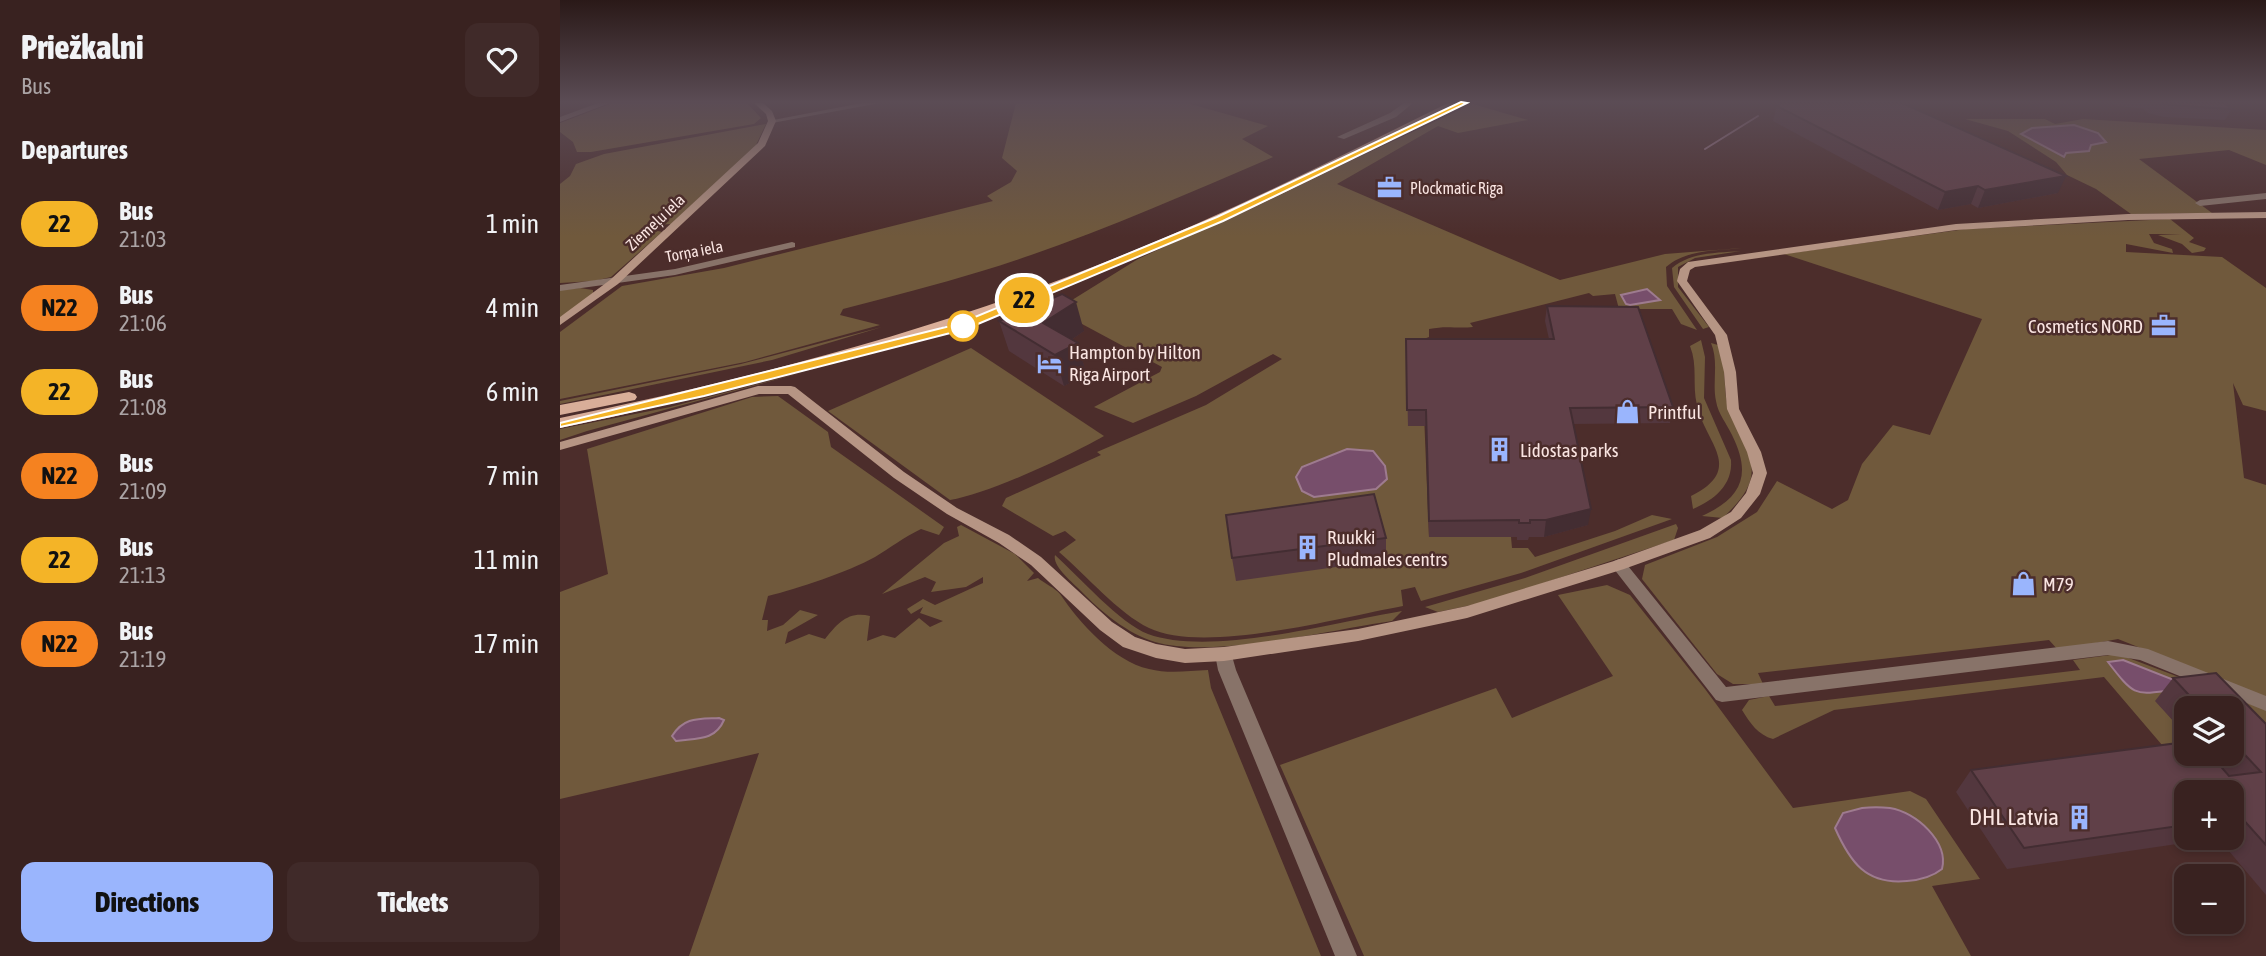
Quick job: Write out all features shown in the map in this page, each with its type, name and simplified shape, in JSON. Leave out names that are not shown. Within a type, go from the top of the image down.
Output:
[{"type":"main road","points":[[560,410],[660,391],[799,358],[1003,297],[1208,215],[1349,148]]},
{"type":"main road","points":[[560,423],[766,377],[924,332],[1045,291],[1220,219],[1365,148]]},
{"type":"street","name":"Ziemeļu iela","points":[[560,322],[614,282],[758,148]]},
{"type":"street","points":[[2200,202],[2266,196]]},
{"type":"street","points":[[560,446],[758,390],[791,390],[899,475],[952,511],[1004,539],[1036,562],[1097,618],[1129,642],[1156,651],[1185,656],[1224,654],[1422,624],[1619,565],[1720,527],[1736,514],[1757,486],[1760,473],[1754,452],[1733,410],[1730,372],[1721,335],[1682,281],[1685,269],[1692,264],[1956,227],[2128,217],[2266,215]]},
{"type":"street","name":"Torņa iela","points":[[560,288],[614,282],[719,263],[792,246]]},
{"type":"street","points":[[1619,565],[1722,695],[2108,648],[2142,654],[2266,704]]},
{"type":"street","points":[[1224,654],[1227,670],[1346,956]]},
{"type":"shaded area","points":[[575,148],[617,148],[591,152],[577,152]]},
{"type":"shaded area","points":[[638,148],[754,148],[671,224],[658,225],[654,230],[662,232],[611,277],[560,283],[560,184],[570,176],[576,164],[604,154]]},
{"type":"shaded area","points":[[1005,148],[1257,148],[1273,157],[1056,246],[965,276],[843,309],[840,315],[880,325],[745,362],[560,399],[560,332],[622,286],[724,268],[993,201],[987,196],[1011,182],[1017,171],[1002,158]]},
{"type":"shaded area","points":[[1379,148],[1400,148],[1337,184],[1560,280],[1665,254],[1742,248],[1692,254],[1666,267],[1667,286],[1697,330],[1681,324],[1672,309],[1619,309],[1615,294],[1593,296],[1589,293],[1470,323],[1473,327],[1429,329],[1429,337],[1421,340],[1429,537],[1511,537],[1512,548],[1528,548],[1535,557],[1615,531],[1652,515],[1672,519],[1521,573],[1421,601],[1415,587],[1401,590],[1403,606],[1274,631],[1203,638],[1173,635],[1149,628],[1137,621],[1059,552],[1076,540],[1065,531],[1053,536],[1002,506],[1006,498],[1101,455],[1097,452],[1206,405],[1282,359],[1273,354],[1196,396],[1133,423],[1094,407],[1160,372],[1162,367],[1056,310],[1138,259]]},
{"type":"shaded area","points":[[2034,148],[2047,148],[2064,157],[2066,153],[2089,151],[2090,148],[2266,148],[2266,165],[2229,150],[2139,159],[2212,213],[2131,214],[2096,189],[2067,175],[2056,162]]},
{"type":"shaded area","points":[[2046,148],[2090,148],[2089,151],[2066,153],[2064,157]]},
{"type":"shaded area","points":[[2170,219],[2194,238],[2189,242],[2206,248],[2204,251],[2192,253],[2182,244],[2158,235],[2181,234],[2149,234],[2154,243],[2172,249],[2173,253],[2126,244],[2126,252],[2222,257],[2266,288],[2266,411],[2243,405],[2233,383],[2244,478],[2266,485],[2266,698],[2118,639],[2058,650],[2049,640],[1758,673],[1763,684],[1733,684],[1717,674],[1642,579],[1645,565],[1717,537],[1757,512],[1777,481],[1832,509],[1848,500],[1862,464],[1893,425],[1930,435],[1982,319],[1784,254],[1966,229]]},
{"type":"shaded area","points":[[1741,251],[1695,258],[1678,267],[1678,287],[1709,327],[1703,329],[1674,287],[1672,268],[1696,256]]},
{"type":"shaded area","points":[[1647,289],[1660,300],[1630,305],[1626,304],[1621,295]]},
{"type":"shaded area","points":[[560,290],[593,290],[593,294],[560,318]]},
{"type":"shaded area","points":[[882,327],[772,360],[560,404],[560,401],[741,364]]},
{"type":"shaded area","points":[[1701,340],[1705,357],[1704,398],[1731,460],[1731,469],[1721,490],[1693,509],[1691,496],[1707,486],[1716,476],[1719,465],[1718,455],[1697,405],[1694,361],[1690,346]]},
{"type":"shaded area","points":[[1711,343],[1718,345],[1721,352],[1728,407],[1747,447],[1752,470],[1751,479],[1741,498],[1723,518],[1702,516],[1716,509],[1734,493],[1742,473],[1738,449],[1717,406],[1715,357]]},
{"type":"shaded area","points":[[971,348],[1104,436],[1071,454],[1006,482],[950,500],[828,411]]},
{"type":"shaded area","points":[[808,371],[560,440],[560,429],[670,407]]},
{"type":"shaded area","points":[[778,396],[828,432],[831,447],[944,527],[939,535],[921,529],[851,568],[768,596],[762,620],[768,620],[767,631],[783,625],[800,610],[818,615],[788,632],[785,644],[809,634],[825,639],[839,623],[856,615],[870,616],[867,641],[883,635],[895,638],[919,618],[930,627],[943,621],[920,613],[923,607],[911,614],[907,609],[923,599],[935,605],[983,583],[983,577],[966,587],[931,592],[936,582],[925,577],[882,594],[944,543],[959,536],[957,527],[961,525],[1015,554],[1034,573],[1027,581],[1038,578],[1060,594],[1087,628],[1123,658],[1156,671],[1208,670],[1211,688],[1321,956],[689,956],[759,753],[560,799],[560,592],[608,574],[587,449],[752,397]]},
{"type":"shaded area","points":[[1347,449],[1373,451],[1385,466],[1387,479],[1376,489],[1314,497],[1302,491],[1296,477],[1302,467]]},
{"type":"shaded area","points":[[1676,524],[1678,528],[1674,540],[1486,602],[1438,612],[1425,607],[1525,578]]},
{"type":"shaded area","points":[[1055,555],[1100,599],[1137,629],[1174,640],[1239,640],[1402,611],[1392,621],[1272,641],[1208,647],[1155,642],[1115,621],[1097,606],[1064,574]]},
{"type":"shaded area","points":[[1607,585],[1630,595],[1705,689],[1793,808],[1910,791],[1926,799],[1980,879],[1932,886],[1971,956],[1364,956],[1280,765],[1496,688],[1512,718],[1613,676],[1558,595]]},
{"type":"shaded area","points":[[2118,654],[2229,696],[2174,696],[2174,703],[2156,701],[2174,721],[2174,759],[2104,677],[1834,710],[1773,739],[1751,724],[1742,710],[1749,700],[1769,696],[1775,706],[2080,670],[2073,660]]},
{"type":"shaded area","points":[[2123,660],[2174,680],[2181,689],[2145,693],[2132,689],[2108,662]]},
{"type":"shaded area","points":[[2244,702],[2266,710],[2266,727],[2244,716]]},
{"type":"shaded area","points":[[719,718],[724,720],[716,732],[710,735],[676,741],[672,736],[687,722]]},
{"type":"shaded area","points":[[2180,766],[2200,766],[2216,780],[2192,780]]},
{"type":"shaded area","points":[[1862,808],[1890,808],[1910,815],[1920,822],[1940,849],[1942,869],[1921,879],[1893,881],[1870,875],[1861,869],[1847,851],[1835,828],[1843,813]]},
{"type":"building","points":[[1858,148],[2002,148],[2066,176],[1985,190],[1978,186],[1945,192]]},
{"type":"building","points":[[1062,294],[1076,302],[1043,323],[1078,343],[1055,355],[999,321]]},
{"type":"building","name":"Lidostas parks","points":[[1547,306],[1638,307],[1673,407],[1570,408],[1591,509],[1546,520],[1530,520],[1530,523],[1519,523],[1519,520],[1429,521],[1426,410],[1407,410],[1406,339],[1554,339]]},
{"type":"building","points":[[1374,494],[1386,538],[1232,558],[1226,515]]},
{"type":"building","points":[[2216,673],[2239,696],[2190,696],[2173,678]]},
{"type":"building","points":[[2244,702],[2266,724],[2266,845],[2244,820],[2244,780],[2174,780],[2174,827],[2024,848],[1971,770],[2174,744],[2174,766],[2220,766],[2229,776],[2261,772],[2244,754]]},
{"type":"bus line","name":"22","points":[[560,423],[704,392],[837,357],[929,337],[962,326],[1220,219],[1367,148]]},
{"type":"place","name":"Plockmatic Riga","points":[[1390,188]]},
{"type":"place","name":"Cosmetics NORD","points":[[2163,326]]},
{"type":"place","name":"Hampton by Hilton Riga Airport","points":[[1049,363]]},
{"type":"place","name":"Printful","points":[[1628,412]]},
{"type":"place","name":"Lidostas parks","points":[[1500,450]]},
{"type":"place","name":"Ruukki Pludmales centrs","points":[[1307,548]]},
{"type":"place","name":"M79","points":[[2023,584]]},
{"type":"place","name":"DHL Latvia","points":[[2079,817]]}]
